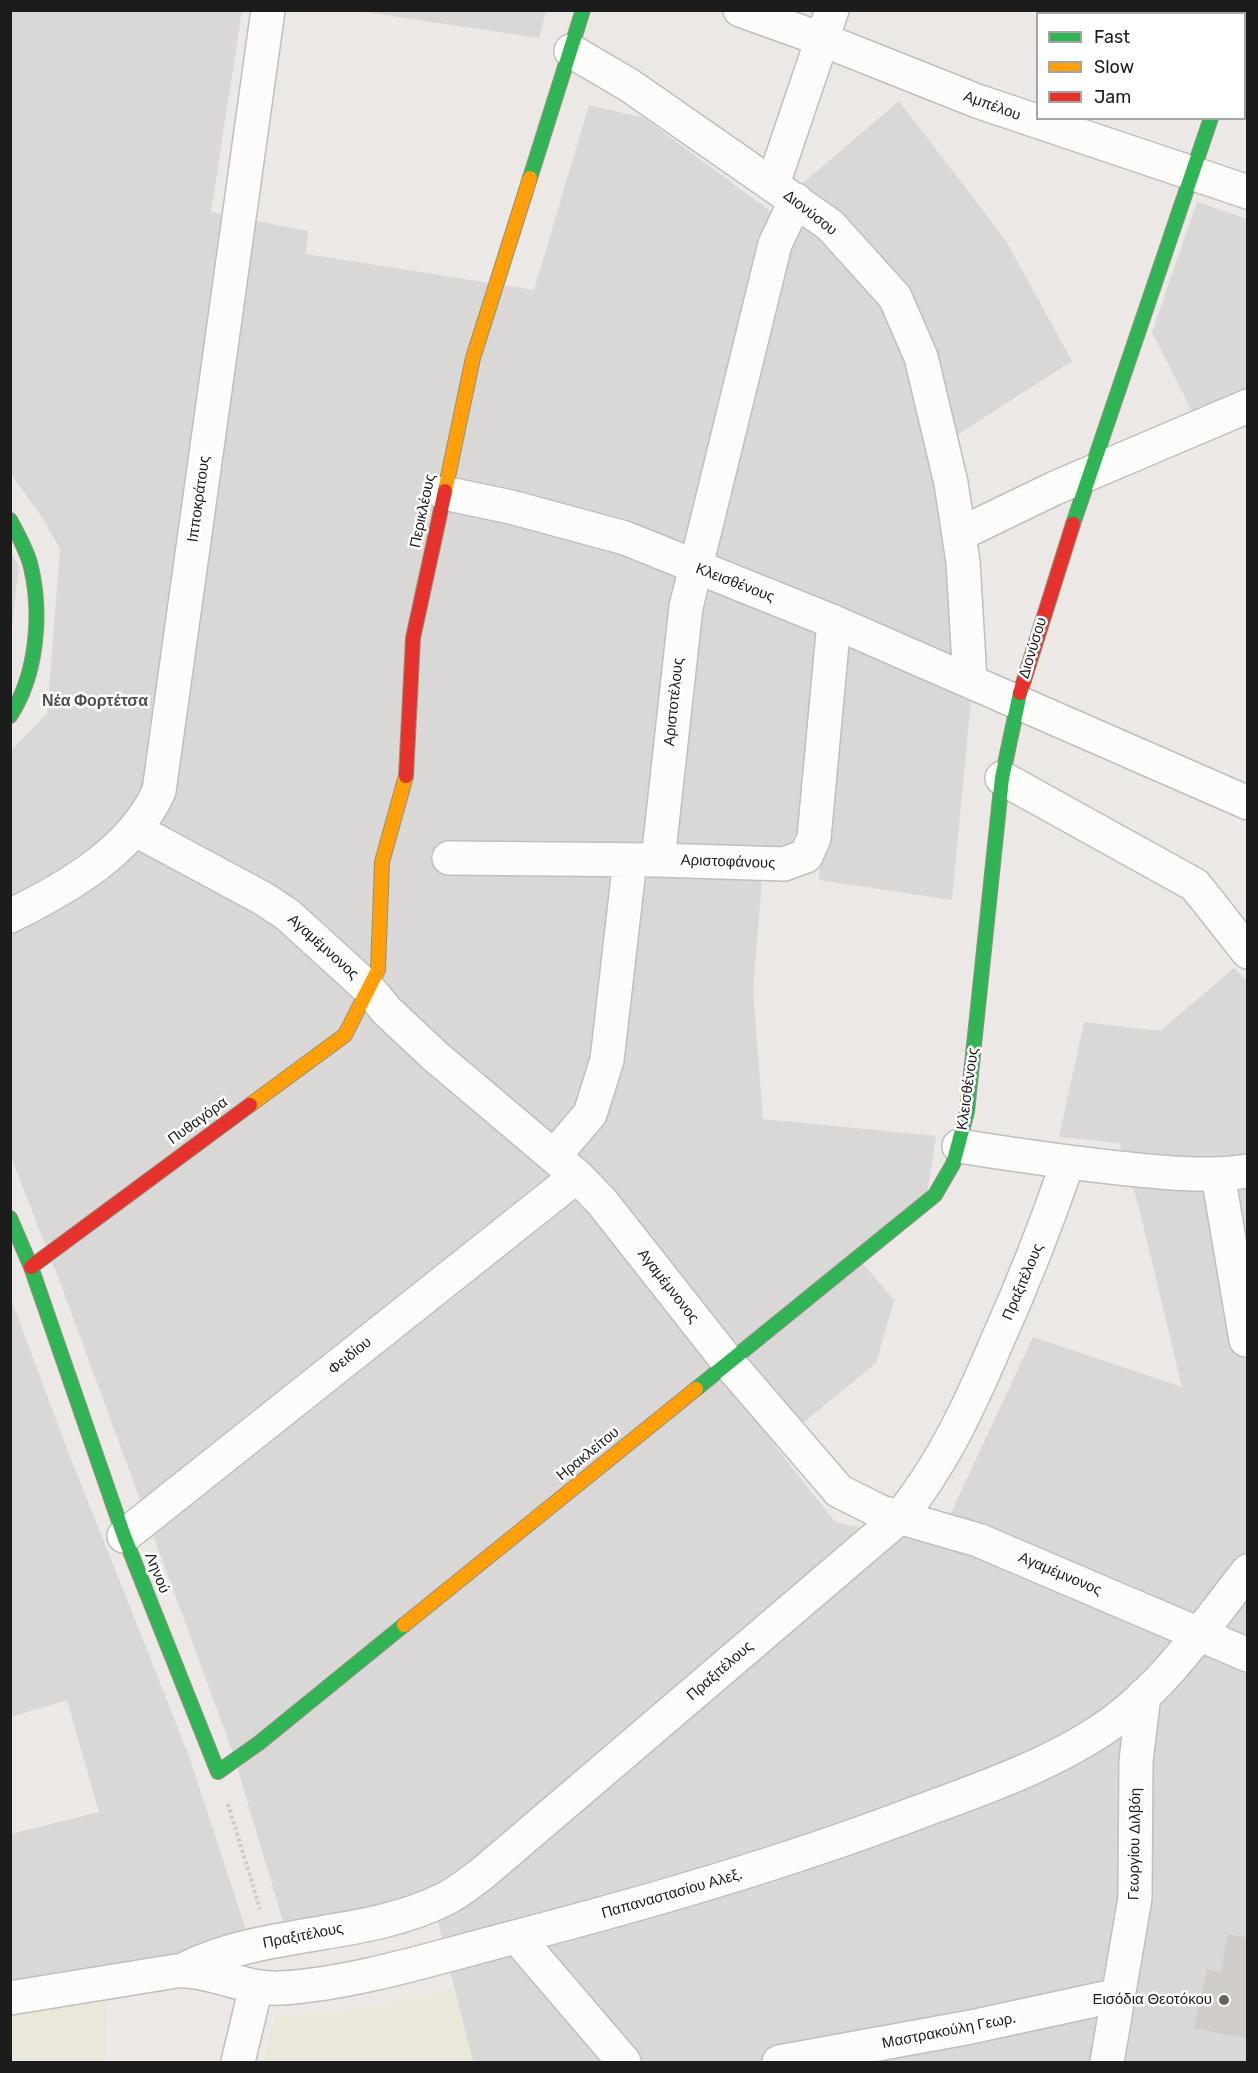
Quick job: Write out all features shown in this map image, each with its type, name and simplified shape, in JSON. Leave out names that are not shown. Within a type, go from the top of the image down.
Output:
[{"type":"street","name":"Ιπποκράτους","points":[[10,916],[74,880],[136,830],[151,809],[159,791],[268,10]]},
{"type":"street","points":[[571,51],[583,10]]},
{"type":"street","name":"Αμπέλου","points":[[741,10],[827,25],[977,101],[1248,192]]},
{"type":"street","name":"Κλεισθένους","points":[[697,557],[775,244],[784,192],[827,25]]},
{"type":"street","name":"Διονύσου","points":[[571,51],[629,85],[830,225],[895,297],[921,357],[930,387],[960,534],[970,680]]},
{"type":"street","name":"Περικλέους","points":[[368,988],[378,970],[382,862],[406,777],[413,638],[473,358],[571,51]]},
{"type":"street","name":"Διονύσου","points":[[1018,701],[1028,661],[1090,473],[1210,120]]},
{"type":"street","points":[[960,534],[1090,473],[1248,405]]},
{"type":"street","name":"Κλεισθένους","points":[[444,493],[511,507],[697,557],[834,622],[1248,803]]},
{"type":"street","points":[[10,520],[31,567],[34,603],[31,659],[27,682],[21,699],[10,716]]},
{"type":"street","name":"Αριστοτέλους","points":[[565,1166],[590,1114],[607,1060],[697,557]]},
{"type":"street","name":"Αριστοφάνους","points":[[448,858],[784,864],[806,856],[814,838],[834,622]]},
{"type":"street","name":"Κλεισθένους","points":[[1018,701],[1002,778],[985,925],[974,1053],[967,1112],[959,1146],[1067,1164],[1233,1173]]},
{"type":"street","points":[[1002,778],[1195,885],[1248,952]]},
{"type":"street","name":"Αγαμέμνονος","points":[[136,830],[264,899],[288,915],[368,988],[387,1011],[435,1056],[565,1166],[602,1202],[728,1362],[839,1491],[862,1505],[978,1540],[1248,1655]]},
{"type":"street","name":"Πυθαγόρα","points":[[31,1267],[205,1136],[345,1035],[368,988]]},
{"type":"street","name":"Ηρακλείτου","points":[[218,1772],[268,1735],[935,1195],[944,1184],[959,1146]]},
{"type":"street","name":"Πραξιτέλους","points":[[183,1970],[216,1955],[270,1941],[404,1915],[446,1899],[464,1888],[900,1517],[926,1485],[961,1420],[1020,1290],[1046,1226],[1067,1164]]},
{"type":"street","name":"Φειδίου","points":[[124,1536],[565,1166]]},
{"type":"street","points":[[1233,1173],[1246,1340]]},
{"type":"street","name":"Ληνού","points":[[10,1218],[31,1267],[124,1536],[218,1772]]},
{"type":"street","name":"Παπαναστασίου Αλεξ.","points":[[10,1998],[144,1974],[183,1970],[256,1987],[295,1986],[377,1971],[517,1937],[702,1887],[943,1803],[1078,1743],[1113,1722],[1144,1695],[1199,1633],[1248,1571]]},
{"type":"street","name":"Γεωργίου Διλβόη","points":[[1107,2062],[1135,1898],[1136,1761],[1144,1695]]},
{"type":"street","points":[[517,1937],[624,2062]]},
{"type":"street","points":[[238,2062],[256,1987]]},
{"type":"street","name":"Μαστρακούλη Γεωρ.","points":[[779,2062],[971,2027],[1118,1995]]},
{"type":"path","points":[[218,1772],[270,1941]]},
{"type":"shaded area","points":[[546,10],[539,38],[358,11]]},
{"type":"shaded area","points":[[11,11],[242,11],[211,212],[308,231],[306,254],[534,290],[589,105],[644,118],[770,211],[899,101],[1006,241],[1072,361],[934,450],[953,551],[954,692],[971,700],[952,900],[819,880],[820,858],[764,856],[753,990],[763,1119],[936,1136],[927,1195],[853,1252],[894,1300],[876,1363],[775,1446],[835,1522],[936,1545],[1033,1337],[1182,1387],[1137,1200],[1119,1143],[1059,1137],[1084,1022],[1160,1031],[1234,968],[1247,981],[1247,2062],[473,2062],[430,1890],[417,1897],[285,1928],[232,1750],[57,1274],[11,1158],[11,750],[47,714],[60,549],[45,522],[11,474]]},
{"type":"shaded area","points":[[1197,202],[1247,219],[1247,392],[1194,415],[1152,332]]},
{"type":"shaded area","points":[[11,553],[19,566],[11,635]]},
{"type":"shaded area","points":[[10,1296],[64,1441],[189,1756],[246,1930],[176,1956],[11,1988],[11,1834],[99,1812],[67,1700],[11,1717]]},
{"type":"shaded area","points":[[455,1990],[473,2062],[263,2062],[275,2017],[348,2010]]},
{"type":"shaded area","points":[[107,1993],[105,2062],[11,2062],[11,2012]]},
{"type":"building","name":"Εισόδια Θεοτόκου","points":[[1228,1934],[1248,1938],[1248,2039],[1194,2028],[1207,1969],[1221,1972]]},
{"type":"traffic: fast","points":[[530,178],[583,10]]},
{"type":"traffic: fast","points":[[1073,524],[1210,120]]},
{"type":"traffic: fast","points":[[10,520],[25,549],[31,567],[36,604],[35,644],[31,663],[19,700],[10,716]]},
{"type":"traffic: fast","points":[[696,1389],[935,1195],[953,1164],[967,1112],[1002,778],[1020,693]]},
{"type":"traffic: fast","points":[[10,1218],[31,1267],[124,1536],[218,1772],[259,1743],[404,1625]]},
{"type":"traffic: slow","points":[[445,491],[473,358],[530,178]]},
{"type":"traffic: slow","points":[[250,1105],[345,1035],[378,970],[382,862],[406,776]]},
{"type":"traffic: slow","points":[[404,1625],[696,1389]]},
{"type":"traffic: jam","points":[[406,776],[413,638],[445,491]]},
{"type":"traffic: jam","points":[[1020,693],[1073,524]]},
{"type":"traffic: jam","points":[[31,1267],[250,1105]]},
{"type":"place","name":"Εισόδια Θεοτόκου","points":[[1224,2000]]},
{"type":"district","name":"Νέα Φορτέτσα","points":[[95,701]]}]
